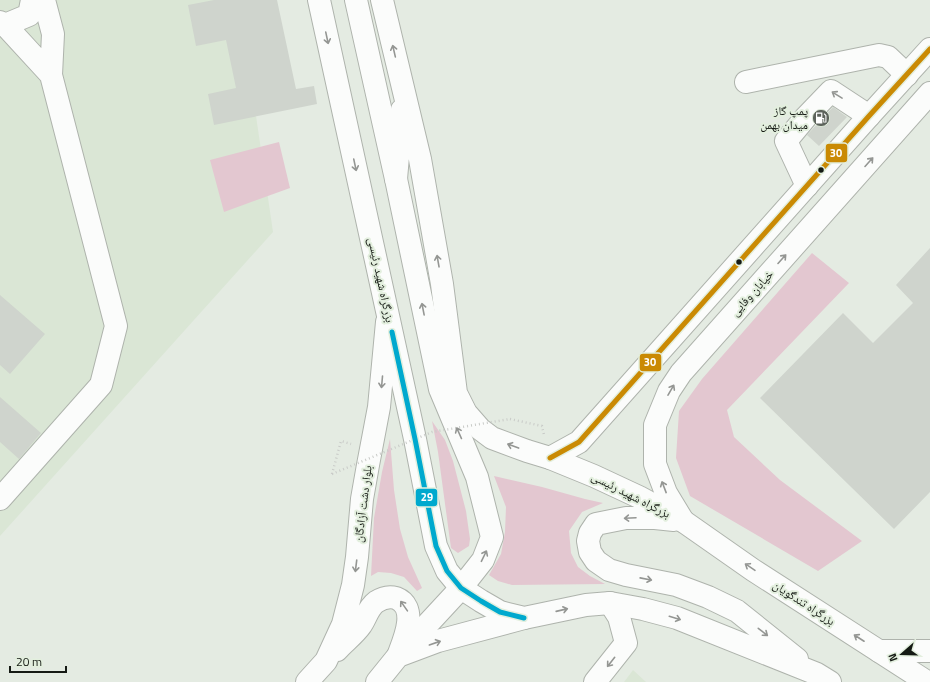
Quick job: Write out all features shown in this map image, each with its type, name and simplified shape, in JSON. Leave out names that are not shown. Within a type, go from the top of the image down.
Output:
[{"type":"main road","points":[[32,0],[29,15],[3,24],[51,76]]},
{"type":"main road","points":[[0,499],[101,384],[116,326],[51,76],[53,34],[44,0]]},
{"type":"main road","name":"بزرگراه شهید رئیسی","points":[[319,0],[413,431],[436,546],[447,571],[461,588],[481,601],[500,612],[524,618],[586,605],[610,604]]},
{"type":"main road","points":[[356,0],[396,179],[440,389],[477,477],[492,537],[483,560],[461,588],[398,656],[377,682]]},
{"type":"main road","name":"بزرگراه شهید رئیسی","points":[[382,0],[420,159],[442,284],[456,393],[466,413],[492,438],[550,458],[594,476],[683,521]]},
{"type":"main road","points":[[550,458],[579,442],[930,49]]},
{"type":"main road","points":[[746,82],[879,55],[888,57],[906,76]]},
{"type":"main road","points":[[396,179],[403,89]]},
{"type":"main road","points":[[807,186],[786,141],[806,117],[831,91],[869,116]]},
{"type":"main road","name":"خیابان وفایی","points":[[683,521],[666,493],[655,464],[655,425],[669,391],[681,374],[930,93]]},
{"type":"main road","name":"بلوار دشت آزادگان","points":[[308,682],[326,661],[343,624],[353,585],[362,499],[380,407],[388,315]]},
{"type":"main road","points":[[683,521],[655,518],[626,518],[596,524],[590,533],[588,541],[590,552],[596,561],[609,570],[676,585],[708,597],[738,611],[816,677]]},
{"type":"main road","name":"بزرگراه تندگویان","points":[[683,521],[753,570],[927,682]]},
{"type":"main road","points":[[326,661],[361,625],[366,614],[374,604],[380,599],[386,597],[392,597],[403,602],[409,614],[405,637],[398,656]]},
{"type":"main road","points":[[610,604],[643,609],[677,618],[816,677]]},
{"type":"main road","points":[[595,682],[626,643],[619,617],[610,604]]},
{"type":"main road","points":[[398,656],[438,641],[524,618]]},
{"type":"main road","points":[[879,651],[930,651]]},
{"type":"path","points":[[341,441],[332,474],[432,432],[510,419],[542,426]]},
{"type":"shaded area","points":[[0,0],[239,0],[273,232],[0,536]]},
{"type":"shaded area","points":[[279,142],[290,188],[224,212],[210,160]]},
{"type":"shaded area","points":[[812,253],[849,283],[727,410],[734,437],[780,480],[862,541],[818,571],[690,496],[676,458],[679,411],[702,379]]},
{"type":"shaded area","points":[[432,421],[445,440],[453,461],[466,511],[470,539],[469,546],[458,553],[451,548],[438,452]]},
{"type":"shaded area","points":[[390,439],[394,490],[400,529],[408,557],[422,588],[417,591],[404,577],[391,573],[378,572],[371,576],[374,518],[382,472]]},
{"type":"shaded area","points":[[494,476],[603,503],[582,512],[569,531],[571,553],[578,567],[590,576],[605,584],[512,585],[498,581],[489,575],[501,554],[505,532],[506,507]]},
{"type":"shaded area","points":[[633,670],[646,682],[624,682]]},
{"type":"building","points":[[214,0],[277,0],[296,89],[314,86],[317,104],[214,125],[208,94],[236,88],[226,40],[196,46],[188,5]]},
{"type":"building","points":[[833,107],[847,117],[819,146],[807,135]]},
{"type":"building","points":[[930,248],[930,492],[894,529],[760,398],[843,313],[873,343],[913,303],[896,285]]},
{"type":"building","points":[[0,295],[45,334],[10,374],[0,365]]},
{"type":"building","points":[[0,397],[41,433],[19,459],[0,442]]},
{"type":"transit line","name":"30","points":[[550,458],[579,442],[930,49]]},
{"type":"transit line","name":"29","points":[[392,332],[436,546],[447,571],[461,588],[481,601],[500,612],[524,618]]},
{"type":"place","name":"پمپ گاز میدان بهمن","points":[[821,118]]}]
